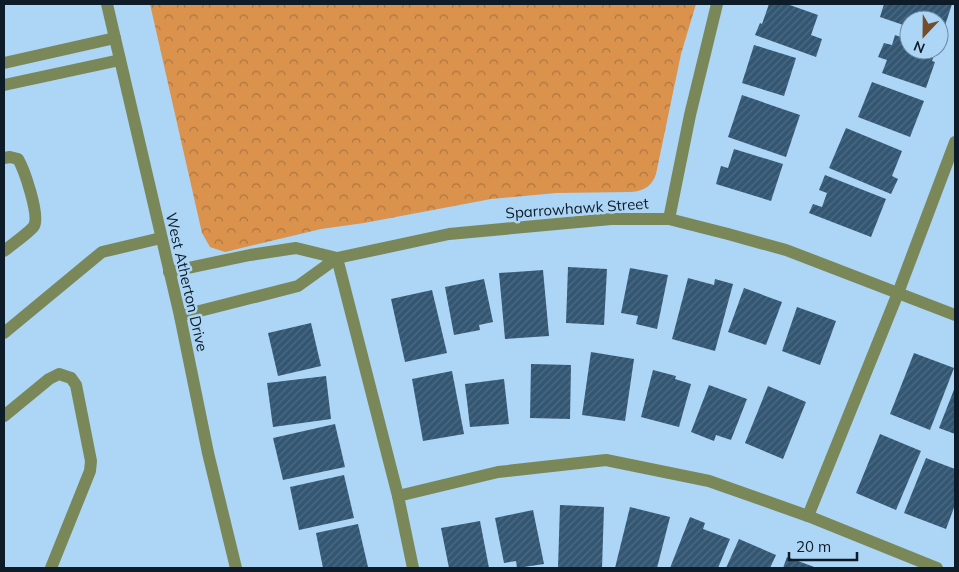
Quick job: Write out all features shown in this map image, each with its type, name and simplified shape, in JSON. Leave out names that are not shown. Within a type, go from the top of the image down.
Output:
[{"type":"street","name":"West Atherton Drive","points":[[107,4],[180,316],[208,453],[236,568]]},
{"type":"street","points":[[669,219],[690,115],[718,4]]},
{"type":"street","points":[[4,63],[115,38]]},
{"type":"street","points":[[4,85],[120,60]]},
{"type":"street","points":[[808,516],[898,293],[955,142]]},
{"type":"street","points":[[4,158],[18,159],[22,166],[36,216],[34,226],[4,251]]},
{"type":"street","name":"Sparrowhawk Street","points":[[337,258],[449,234],[611,219],[669,219],[786,250],[955,315]]},
{"type":"street","points":[[4,333],[102,252],[161,238]]},
{"type":"street","points":[[169,272],[250,255],[296,248],[337,258]]},
{"type":"street","points":[[180,316],[298,286],[337,258]]},
{"type":"street","points":[[337,258],[398,496],[413,568]]},
{"type":"street","points":[[4,415],[49,379],[59,374],[71,378],[76,385],[91,461],[90,471],[51,568]]},
{"type":"street","points":[[398,496],[498,472],[606,460],[709,481],[808,516],[937,568]]},
{"type":"green space","points":[[150,4],[696,4],[681,54],[656,174],[650,185],[644,189],[631,192],[556,193],[491,199],[364,223],[321,229],[225,252],[210,247],[202,233]]},
{"type":"building","points":[[769,4],[787,4],[818,15],[811,35],[822,39],[816,57],[755,35],[760,23],[762,24]]},
{"type":"building","points":[[884,4],[952,4],[949,13],[949,10],[899,10],[899,24],[880,17]]},
{"type":"building","points":[[895,35],[899,36],[899,60],[932,60],[935,62],[926,88],[882,73],[887,60],[878,57],[884,43],[892,45]]},
{"type":"building","points":[[754,45],[796,58],[784,96],[742,83]]},
{"type":"building","points":[[872,82],[924,101],[910,137],[858,117]]},
{"type":"building","points":[[742,95],[800,115],[786,157],[728,137]]},
{"type":"building","points":[[846,128],[902,151],[892,176],[898,179],[891,194],[829,168]]},
{"type":"building","points":[[734,149],[783,164],[771,201],[716,184],[721,166],[728,168]]},
{"type":"building","points":[[825,175],[886,199],[871,237],[809,213],[813,204],[822,207],[827,193],[819,190]]},
{"type":"building","points":[[568,267],[607,269],[604,325],[566,323]]},
{"type":"building","points":[[630,268],[668,275],[657,329],[636,324],[638,316],[621,313]]},
{"type":"building","points":[[543,270],[549,336],[505,339],[499,273]]},
{"type":"building","points":[[688,278],[714,285],[715,279],[733,284],[715,351],[672,339]]},
{"type":"building","points":[[484,279],[493,322],[479,325],[480,330],[454,335],[445,287]]},
{"type":"building","points":[[744,288],[782,302],[766,345],[728,332]]},
{"type":"building","points":[[432,290],[447,353],[405,362],[391,299]]},
{"type":"building","points":[[797,307],[836,321],[820,365],[782,351]]},
{"type":"building","points":[[311,323],[321,366],[278,376],[268,333]]},
{"type":"building","points":[[591,352],[634,359],[625,421],[582,415]]},
{"type":"building","points":[[914,353],[954,368],[930,430],[890,414]]},
{"type":"building","points":[[531,364],[571,365],[570,419],[530,418]]},
{"type":"building","points":[[653,370],[676,376],[675,379],[691,384],[679,427],[641,417]]},
{"type":"building","points":[[452,371],[464,434],[423,441],[412,379]]},
{"type":"building","points":[[326,376],[331,419],[273,427],[267,383]]},
{"type":"building","points":[[504,379],[509,424],[470,427],[465,384]]},
{"type":"building","points":[[709,385],[747,399],[731,440],[716,435],[714,441],[691,432]]},
{"type":"building","points":[[768,386],[806,402],[783,459],[745,443]]},
{"type":"building","points":[[955,387],[955,434],[939,428]]},
{"type":"building","points":[[335,424],[345,467],[283,480],[273,438]]},
{"type":"building","points":[[880,434],[921,451],[896,510],[856,493]]},
{"type":"building","points":[[926,458],[955,469],[955,505],[946,529],[904,513]]},
{"type":"building","points":[[344,475],[354,518],[299,530],[290,487]]},
{"type":"building","points":[[560,505],[604,507],[602,568],[558,568]]},
{"type":"building","points":[[630,507],[670,517],[657,568],[615,568]]},
{"type":"building","points":[[533,510],[544,564],[517,568],[516,561],[504,563],[495,518]]},
{"type":"building","points":[[690,517],[705,523],[703,529],[730,539],[718,568],[670,568]]},
{"type":"building","points":[[480,521],[489,568],[449,568],[441,528]]},
{"type":"building","points":[[358,524],[368,567],[323,568],[316,533]]},
{"type":"building","points":[[739,539],[776,555],[770,568],[726,568]]},
{"type":"building","points":[[787,557],[817,568],[783,568]]}]
